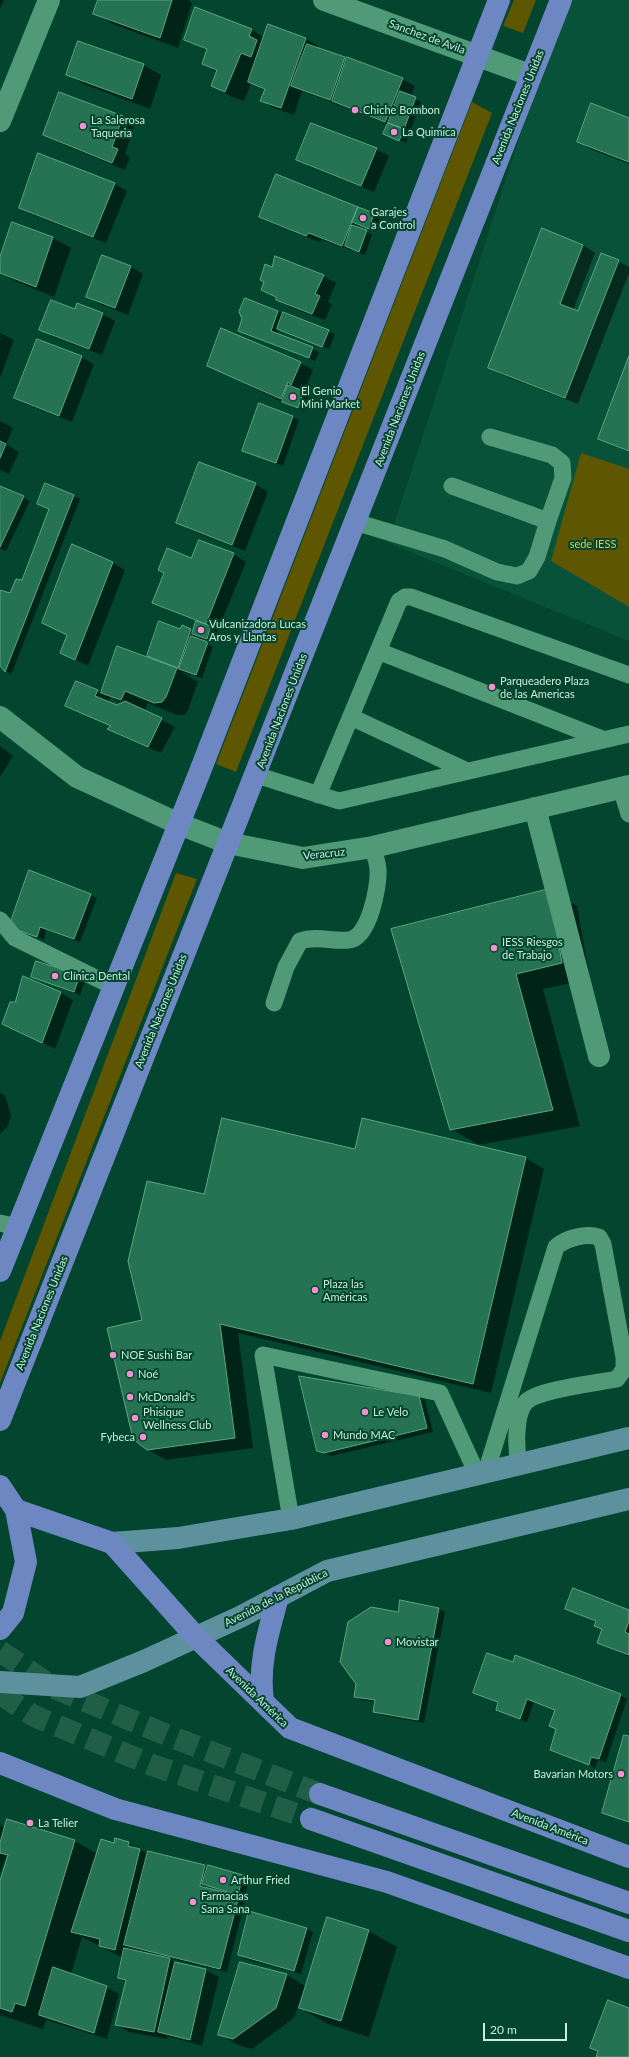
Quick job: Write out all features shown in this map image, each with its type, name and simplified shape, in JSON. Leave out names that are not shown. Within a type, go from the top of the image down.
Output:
[{"type":"main road","points":[[0,1271],[9,1225],[114,987],[179,824],[476,55],[499,0]]},
{"type":"main road","name":"Avenida Naciones Unidas","points":[[0,1420],[256,775],[530,75],[561,0]]},
{"type":"main road","points":[[112,1543],[178,1538],[232,1531],[291,1519],[629,1438]]},
{"type":"main road","points":[[0,1486],[16,1510],[26,1562],[13,1613],[0,1629]]},
{"type":"main road","name":"Avenida de la República","points":[[0,1682],[80,1687],[144,1661],[196,1637],[327,1571],[629,1499]]},
{"type":"main road","name":"Avenida América","points":[[16,1510],[112,1543],[196,1637],[290,1728],[629,1857]]},
{"type":"main road","points":[[263,1702],[260,1680],[262,1654],[278,1597]]},
{"type":"main road","points":[[0,1763],[115,1809],[387,1882],[629,1968]]},
{"type":"main road","points":[[320,1794],[629,1903]]},
{"type":"main road","points":[[311,1819],[629,1931]]},
{"type":"street","points":[[0,121],[49,0]]},
{"type":"street","name":"Sanchez de Avila","points":[[324,0],[530,75]]},
{"type":"street","name":"Veracruz","points":[[0,717],[77,777],[179,824],[228,843],[303,858],[373,847],[625,787]]},
{"type":"street","points":[[536,808],[599,1056]]},
{"type":"lane","points":[[355,522],[445,549],[497,572],[517,576],[529,571],[538,557],[548,521],[563,478],[562,463],[552,455],[490,437]]},
{"type":"lane","points":[[452,486],[548,521]]},
{"type":"lane","points":[[318,795],[399,601],[405,596],[629,675]]},
{"type":"lane","points":[[378,651],[602,740]]},
{"type":"lane","points":[[351,717],[466,771]]},
{"type":"lane","points":[[256,775],[339,801],[629,734]]},
{"type":"lane","points":[[625,787],[629,814]]},
{"type":"lane","points":[[274,1003],[286,966],[300,941],[316,937],[350,940],[358,937],[364,930],[377,891],[379,869],[373,847]]},
{"type":"lane","points":[[0,920],[15,938],[114,987]]},
{"type":"lane","points":[[481,1473],[508,1399],[556,1246],[564,1240],[592,1235],[599,1237],[603,1244],[624,1357],[624,1369],[617,1379],[551,1391],[527,1401],[508,1399]]},
{"type":"lane","points":[[291,1519],[264,1355],[440,1393],[481,1473]]},
{"type":"lane","points":[[519,1464],[516,1448],[518,1423],[527,1401]]},
{"type":"shaded area","points":[[564,0],[629,0],[629,641],[388,543]]},
{"type":"green space","points":[[514,0],[536,0],[523,33],[503,26]]},
{"type":"green space","points":[[472,102],[492,113],[236,772],[216,764]]},
{"type":"green space","name":"sede IESS","points":[[581,453],[629,469],[629,607],[551,561]]},
{"type":"green space","points":[[176,873],[197,879],[0,1383],[0,1341]]},
{"type":"building","points":[[98,0],[172,0],[160,38],[93,14]]},
{"type":"building","points":[[195,7],[252,29],[249,36],[257,40],[251,57],[241,53],[225,92],[211,86],[217,70],[202,64],[207,49],[184,40]]},
{"type":"building","points":[[268,24],[306,38],[281,108],[260,101],[265,89],[248,82]]},
{"type":"building","points":[[78,41],[144,64],[132,99],[66,75]]},
{"type":"building","points":[[307,44],[345,57],[330,100],[291,86]]},
{"type":"building","points":[[347,57],[403,78],[385,122],[332,101]]},
{"type":"building","points":[[400,91],[416,97],[404,129],[388,123]]},
{"type":"building","name":"La Salerosa Taqueria","points":[[59,92],[123,116],[112,147],[118,149],[112,163],[43,135]]},
{"type":"building","points":[[591,103],[629,118],[629,162],[577,142]]},
{"type":"building","points":[[311,123],[377,148],[361,186],[296,160]]},
{"type":"building","name":"La Quimica","points":[[388,123],[404,129],[399,141],[383,134]]},
{"type":"building","points":[[38,153],[115,183],[93,237],[19,208]]},
{"type":"building","points":[[276,174],[358,207],[342,246],[309,233],[306,236],[259,217]]},
{"type":"building","name":"Garajes a Control","points":[[358,207],[374,213],[369,229],[352,222]]},
{"type":"building","points":[[12,222],[53,237],[36,287],[0,273],[0,257]]},
{"type":"building","points":[[352,225],[367,230],[359,252],[345,246]]},
{"type":"building","points":[[542,228],[583,245],[560,304],[578,311],[601,253],[619,260],[565,398],[488,368]]},
{"type":"building","points":[[102,255],[131,266],[115,308],[86,297]]},
{"type":"building","points":[[275,256],[324,275],[315,294],[320,296],[312,314],[276,300],[276,297],[261,290],[264,282],[260,280],[265,264],[272,267]]},
{"type":"building","points":[[245,298],[278,311],[271,331],[313,347],[309,358],[238,331],[242,319],[239,312]]},
{"type":"building","points":[[51,300],[75,309],[77,303],[103,313],[89,349],[39,330]]},
{"type":"building","points":[[283,312],[329,330],[322,347],[277,329]]},
{"type":"building","points":[[221,328],[301,362],[291,385],[288,382],[281,399],[207,366]]},
{"type":"building","points":[[37,339],[82,356],[59,416],[14,398]]},
{"type":"building","points":[[629,356],[629,451],[598,439]]},
{"type":"building","name":"El Genio Mini Market","points":[[288,385],[304,391],[298,408],[282,402]]},
{"type":"building","points":[[259,403],[293,416],[276,463],[242,451]]},
{"type":"building","points":[[0,441],[6,444],[0,458]]},
{"type":"building","points":[[199,462],[256,483],[232,545],[176,523]]},
{"type":"building","points":[[45,483],[74,495],[5,672],[0,666],[0,590],[10,593],[16,579],[22,580],[49,509],[37,504]]},
{"type":"building","points":[[0,486],[24,496],[0,547]]},
{"type":"building","points":[[199,540],[234,553],[206,624],[152,603],[164,573],[158,570],[167,548],[191,558]]},
{"type":"building","points":[[72,544],[113,562],[75,660],[60,653],[67,635],[42,623]]},
{"type":"building","points":[[159,621],[180,629],[182,625],[191,629],[178,668],[147,656]]},
{"type":"building","name":"Vulcanizadora Lucas Aros y Llantas","points":[[196,621],[211,626],[207,639],[192,634]]},
{"type":"building","points":[[191,636],[208,642],[196,675],[179,669]]},
{"type":"building","points":[[117,646],[177,668],[166,697],[162,702],[154,703],[125,691],[121,700],[101,693]]},
{"type":"building","points":[[76,681],[98,690],[95,696],[117,705],[125,701],[162,718],[148,747],[107,729],[111,726],[65,706]]},
{"type":"building","points":[[29,870],[91,894],[74,939],[40,927],[37,937],[9,927]]},
{"type":"building","points":[[549,889],[562,963],[516,974],[553,1110],[450,1130],[391,929]]},
{"type":"building","name":"Clínica Dental","points":[[36,961],[80,975],[74,992],[31,977]]},
{"type":"building","points":[[23,976],[61,992],[42,1043],[2,1024],[10,1002],[15,1002]]},
{"type":"building","name":"Plaza las Américas","points":[[222,1118],[355,1149],[362,1118],[526,1157],[473,1384],[220,1324],[235,1438],[147,1450],[133,1439],[107,1328],[142,1320],[128,1261],[147,1181],[204,1194]]},
{"type":"building","name":"Le Velo","points":[[299,1376],[419,1396],[427,1428],[324,1453],[317,1451]]},
{"type":"building","points":[[573,1588],[629,1610],[629,1621],[625,1632],[629,1634],[629,1655],[597,1643],[602,1629],[594,1626],[596,1621],[565,1609]]},
{"type":"building","name":"Movistar","points":[[400,1600],[439,1608],[418,1720],[373,1712],[375,1700],[354,1697],[356,1684],[340,1662],[348,1622],[371,1607],[398,1612]]},
{"type":"building","points":[[487,1653],[513,1662],[515,1655],[621,1694],[599,1759],[591,1757],[589,1765],[550,1750],[556,1729],[549,1726],[555,1710],[527,1699],[520,1719],[496,1710],[498,1702],[473,1693]]},
{"type":"building","name":"Bavarian Motors","points":[[624,1735],[629,1736],[629,1822],[602,1813]]},
{"type":"building","points":[[7,1819],[75,1840],[25,2006],[15,2003],[12,2012],[0,2008],[0,1881],[8,1855],[0,1853],[0,1843]]},
{"type":"building","points":[[115,1838],[129,1842],[128,1846],[140,1849],[115,1950],[99,1946],[100,1939],[71,1932],[101,1839],[114,1843]]},
{"type":"building","points":[[148,1851],[205,1865],[200,1886],[239,1896],[220,1969],[124,1945]]},
{"type":"building","name":"Arthur Fried","points":[[208,1865],[243,1875],[238,1895],[202,1884]]},
{"type":"building","points":[[249,1911],[307,1928],[294,1971],[238,1955]]},
{"type":"building","points":[[327,1917],[369,1930],[341,2021],[299,2008]]},
{"type":"building","points":[[124,1948],[170,1958],[154,2032],[115,2025],[126,1980],[118,1978]]},
{"type":"building","points":[[175,1962],[206,1969],[190,2040],[158,2032]]},
{"type":"building","points":[[240,1962],[287,1974],[276,2008],[233,2039],[218,2035]]},
{"type":"building","points":[[53,1967],[107,1986],[94,2033],[39,2015]]},
{"type":"building","points":[[608,2000],[629,2008],[629,2057],[596,2057],[598,2051],[590,2048]]},
{"type":"tunnel","points":[[0,1651],[54,1688],[167,1735],[320,1794]]},
{"type":"tunnel","points":[[0,1694],[34,1716],[152,1765],[311,1819]]},
{"type":"place","name":"Chiche Bombon","points":[[355,110]]},
{"type":"place","name":"La Salerosa Taqueria","points":[[83,126]]},
{"type":"place","name":"La Quimica","points":[[394,132]]},
{"type":"place","name":"Garajes a Control","points":[[363,218]]},
{"type":"place","name":"El Genio Mini Market","points":[[293,397]]},
{"type":"place","name":"Vulcanizadora Lucas Aros y Llantas","points":[[201,630]]},
{"type":"place","name":"Parqueadero Plaza de las Americas","points":[[492,687]]},
{"type":"place","name":"IESS Riesgos de Trabajo","points":[[494,948]]},
{"type":"place","name":"Clínica Dental","points":[[55,976]]},
{"type":"place","name":"Plaza las Américas","points":[[315,1290]]},
{"type":"place","name":"NOE Sushi Bar","points":[[113,1355]]},
{"type":"place","name":"Noé","points":[[130,1374]]},
{"type":"place","name":"McDonald's","points":[[130,1397]]},
{"type":"place","name":"Le Velo","points":[[365,1412]]},
{"type":"place","name":"Phisique Wellness Club","points":[[135,1418]]},
{"type":"place","name":"Mundo MAC","points":[[325,1435]]},
{"type":"place","name":"Fybeca","points":[[143,1437]]},
{"type":"place","name":"Movistar","points":[[388,1642]]},
{"type":"place","name":"Bavarian Motors","points":[[621,1774]]},
{"type":"place","name":"La Telier","points":[[30,1823]]},
{"type":"place","name":"Arthur Fried","points":[[223,1880]]},
{"type":"place","name":"Farmacias Sana Sana","points":[[193,1902]]}]
